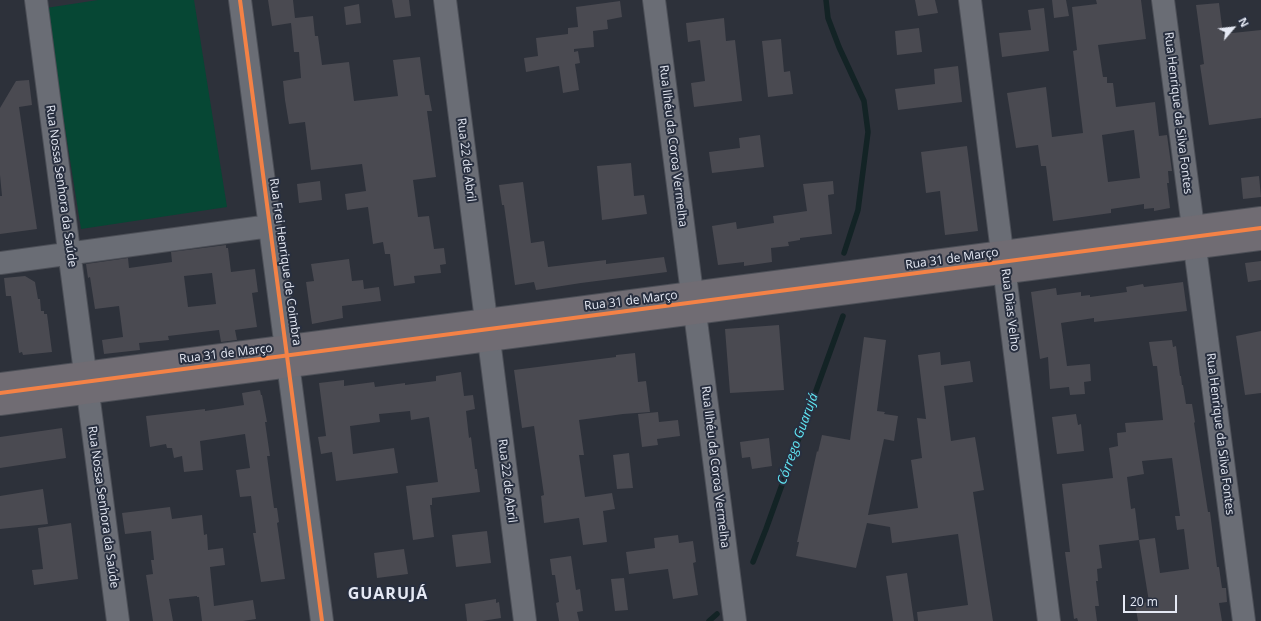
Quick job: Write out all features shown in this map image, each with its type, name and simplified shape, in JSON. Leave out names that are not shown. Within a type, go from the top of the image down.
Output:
[{"type":"main road","name":"Rua 31 de Março","points":[[0,384],[87,382],[694,303],[1194,237],[1261,218]]},
{"type":"main road","name":"Rua 31 de Março","points":[[1194,237],[1261,239]]},
{"type":"main road","name":"Rua 31 de Março","points":[[0,404],[87,382]]},
{"type":"street","name":"Rua Nossa Senhora da Saúde","points":[[36,0],[118,621]]},
{"type":"street","name":"Rua Frei Henrique de Coimbra","points":[[240,0],[322,621]]},
{"type":"street","name":"Rua 22 de Abril","points":[[445,0],[525,621]]},
{"type":"street","name":"Rua Ilhéu da Coroa Vermelha","points":[[654,0],[735,621]]},
{"type":"street","name":"Rua Dias Velho","points":[[970,0],[1049,621]]},
{"type":"street","name":"Rua Henrique da Silva Fontes","points":[[1163,0],[1244,621]]},
{"type":"street","points":[[0,263],[270,226]]},
{"type":"green space","points":[[98,0],[194,0],[227,207],[81,229],[46,8]]},
{"type":"building","points":[[268,0],[293,0],[295,18],[313,16],[315,36],[318,36],[322,65],[349,62],[354,101],[398,96],[393,60],[420,57],[425,95],[429,95],[432,111],[427,111],[436,177],[413,180],[418,217],[429,216],[434,249],[444,248],[446,264],[440,265],[441,273],[414,276],[415,283],[394,286],[390,254],[385,254],[383,242],[373,244],[368,207],[347,210],[345,194],[366,191],[362,164],[311,170],[305,122],[289,124],[283,81],[301,78],[299,52],[294,52],[291,23],[272,26]]},
{"type":"building","points":[[392,0],[409,0],[411,16],[395,18]]},
{"type":"building","points":[[915,0],[935,0],[938,13],[918,16]]},
{"type":"building","points":[[1052,0],[1066,0],[1069,16],[1054,18]]},
{"type":"building","points":[[1096,0],[1141,0],[1146,39],[1098,45],[1103,77],[1107,77],[1107,83],[1113,83],[1116,107],[1155,102],[1159,136],[1167,135],[1172,171],[1168,171],[1169,183],[1167,183],[1170,208],[1154,211],[1154,208],[1144,209],[1144,204],[1111,209],[1111,213],[1053,221],[1046,166],[1041,166],[1038,145],[1016,148],[1007,93],[1046,87],[1052,137],[1083,133],[1073,51],[1077,50],[1072,7],[1097,4]],"holes":[[[1134,130],[1140,178],[1108,182],[1102,135]]]},
{"type":"building","points":[[620,1],[622,17],[607,20],[608,29],[593,31],[594,47],[574,49],[574,52],[578,51],[580,63],[575,64],[579,90],[563,93],[559,66],[526,72],[524,58],[538,56],[536,38],[568,34],[568,28],[578,27],[576,7]]},
{"type":"building","points":[[1219,3],[1223,34],[1261,30],[1261,118],[1209,125],[1200,65],[1204,64],[1196,5]]},
{"type":"building","points":[[359,4],[361,23],[346,25],[344,7]]},
{"type":"building","points":[[1044,8],[1049,51],[1002,57],[999,33],[1031,30],[1028,10]]},
{"type":"building","points":[[724,18],[726,41],[735,40],[742,101],[694,107],[691,83],[705,81],[700,40],[688,42],[686,23]]},
{"type":"building","points":[[919,28],[922,52],[897,55],[895,31]]},
{"type":"building","points":[[781,39],[784,72],[790,71],[793,94],[768,97],[762,41]]},
{"type":"building","points":[[958,66],[962,102],[898,110],[895,89],[935,84],[934,69]]},
{"type":"building","points":[[29,80],[32,105],[19,107],[37,229],[0,234],[0,196],[2,196],[0,175],[0,108],[16,81]]},
{"type":"building","points":[[760,135],[764,167],[712,173],[709,152],[740,148],[739,138]]},
{"type":"building","points":[[967,146],[978,231],[945,235],[940,191],[926,193],[921,152]]},
{"type":"building","points":[[631,163],[634,196],[644,195],[647,214],[602,220],[597,166]]},
{"type":"building","points":[[1259,176],[1261,197],[1243,199],[1241,178]]},
{"type":"building","points":[[320,181],[322,200],[299,203],[297,184]]},
{"type":"building","points":[[833,181],[834,194],[828,195],[832,234],[800,238],[800,240],[788,242],[789,246],[771,248],[772,262],[744,266],[744,262],[718,265],[712,226],[736,222],[737,229],[774,223],[773,216],[807,211],[803,184]]},
{"type":"building","points":[[523,182],[531,243],[544,241],[548,267],[606,260],[606,264],[664,257],[667,272],[536,290],[534,282],[515,285],[504,205],[502,205],[499,185]]},
{"type":"building","points":[[226,245],[226,248],[228,248],[231,272],[255,269],[258,292],[252,293],[257,327],[235,330],[237,340],[221,342],[219,330],[168,336],[169,340],[139,343],[140,350],[104,354],[102,340],[123,337],[119,306],[95,309],[90,277],[88,278],[86,264],[128,258],[129,268],[172,262],[171,252]],"holes":[[[212,273],[216,304],[188,307],[184,276]]]},
{"type":"building","points":[[349,259],[352,281],[363,280],[364,289],[379,287],[381,301],[342,306],[343,318],[312,324],[306,282],[314,281],[311,264]]},
{"type":"building","points":[[1261,261],[1261,280],[1248,282],[1245,263]]},
{"type":"building","points":[[25,276],[35,282],[38,299],[40,299],[41,311],[44,311],[44,314],[47,314],[52,352],[23,355],[22,352],[19,353],[11,296],[6,296],[4,278]]},
{"type":"building","points":[[1183,282],[1187,311],[1094,322],[1094,318],[1061,323],[1067,366],[1090,364],[1091,381],[1084,382],[1085,394],[1070,395],[1069,387],[1050,389],[1048,357],[1040,359],[1031,292],[1056,288],[1057,295],[1081,292],[1081,296],[1090,295],[1090,297],[1127,292],[1126,287],[1143,284],[1144,287]]},
{"type":"building","points":[[779,325],[784,390],[730,393],[725,329]]},
{"type":"building","points":[[1261,331],[1261,393],[1245,395],[1236,336]]},
{"type":"building","points":[[864,337],[886,340],[877,411],[885,412],[884,414],[898,416],[894,441],[884,439],[868,515],[918,508],[911,460],[922,458],[917,418],[926,419],[918,355],[940,352],[941,365],[970,361],[973,382],[944,386],[951,441],[975,437],[984,490],[973,492],[993,621],[918,621],[917,612],[968,605],[958,534],[892,543],[890,527],[867,523],[856,568],[796,556],[799,542],[797,542],[817,451],[818,452],[822,435],[850,440]]},
{"type":"building","points":[[1172,340],[1173,347],[1176,346],[1186,404],[1192,404],[1208,512],[1210,512],[1217,567],[1219,567],[1222,588],[1226,588],[1227,602],[1219,603],[1222,621],[1138,621],[1135,604],[1149,602],[1139,540],[1099,545],[1102,568],[1097,569],[1098,581],[1096,581],[1099,606],[1095,606],[1097,621],[1078,621],[1077,618],[1074,619],[1065,552],[1070,552],[1062,484],[1113,478],[1109,448],[1118,446],[1117,433],[1126,432],[1125,423],[1163,420],[1157,366],[1153,366],[1149,342]],"holes":[[[1172,458],[1180,516],[1175,516],[1177,530],[1184,529],[1189,569],[1160,573],[1155,538],[1139,540],[1135,508],[1131,509],[1127,477],[1144,474],[1142,461]]]},
{"type":"building","points":[[635,353],[638,382],[646,381],[650,412],[579,420],[584,455],[579,455],[585,497],[612,493],[615,509],[603,511],[607,542],[583,545],[579,518],[544,523],[541,496],[544,495],[534,426],[522,428],[514,370],[616,357],[616,355]]},
{"type":"building","points":[[461,372],[464,396],[473,395],[475,409],[466,411],[469,438],[471,437],[475,469],[477,469],[480,492],[432,498],[432,505],[430,505],[434,537],[413,540],[406,486],[438,482],[429,417],[411,420],[410,411],[379,414],[380,422],[350,426],[353,454],[394,448],[398,473],[336,481],[332,452],[321,454],[318,437],[326,436],[319,383],[344,380],[344,386],[374,382],[375,387],[405,383],[405,385],[436,381],[436,376]]},
{"type":"building","points":[[260,390],[267,422],[265,422],[270,456],[267,456],[274,508],[277,508],[279,522],[277,523],[285,579],[261,582],[253,533],[256,533],[251,496],[240,497],[236,470],[250,468],[245,434],[200,441],[203,470],[184,472],[182,456],[174,458],[172,448],[167,448],[166,444],[150,447],[146,416],[205,409],[205,411],[244,405],[242,393]]},
{"type":"building","points":[[658,412],[659,422],[678,420],[680,436],[657,439],[658,445],[642,447],[638,414]]},
{"type":"building","points":[[1076,414],[1078,425],[1081,424],[1084,451],[1057,454],[1052,417]]},
{"type":"building","points":[[62,428],[66,458],[0,468],[0,437]]},
{"type":"building","points":[[769,438],[772,466],[752,469],[750,457],[742,458],[740,442]]},
{"type":"building","points":[[629,453],[633,488],[617,489],[613,455]]},
{"type":"building","points":[[43,489],[48,524],[0,529],[0,496]]},
{"type":"building","points":[[170,507],[172,519],[202,515],[204,535],[207,534],[208,550],[223,548],[225,565],[210,567],[214,606],[253,600],[256,619],[243,621],[202,621],[199,597],[197,596],[169,599],[173,621],[153,621],[146,575],[153,574],[151,560],[154,560],[151,531],[125,534],[122,513]]},
{"type":"building","points":[[71,523],[78,579],[34,585],[32,570],[43,569],[38,528]]},
{"type":"building","points":[[487,531],[491,563],[456,567],[452,535]]},
{"type":"building","points":[[678,535],[679,543],[693,541],[696,562],[693,563],[698,595],[673,599],[668,569],[629,574],[626,552],[655,548],[654,538]]},
{"type":"building","points":[[404,549],[408,574],[377,578],[374,553]]},
{"type":"building","points":[[571,556],[576,590],[580,589],[583,611],[577,612],[579,621],[559,621],[556,603],[559,602],[555,575],[552,575],[550,559]]},
{"type":"building","points":[[907,573],[914,621],[893,621],[886,576]]},
{"type":"building","points":[[624,578],[628,610],[615,611],[611,579]]},
{"type":"building","points":[[496,599],[496,603],[499,602],[501,618],[482,621],[467,621],[465,604]]},
{"type":"waterway","name":"Córrego Guarujá","points":[[826,0],[828,18],[839,47],[864,101],[868,132],[858,210],[844,253]]},
{"type":"waterway","name":"Córrego Guarujá","points":[[753,562],[843,316]]},
{"type":"waterway","name":"Córrego Guarujá","points":[[709,621],[717,614]]},
{"type":"cycle path","points":[[240,0],[322,621]]},
{"type":"cycle path","points":[[0,393],[1261,228]]},
{"type":"district","name":"GUARUJÁ","points":[[388,594]]}]
